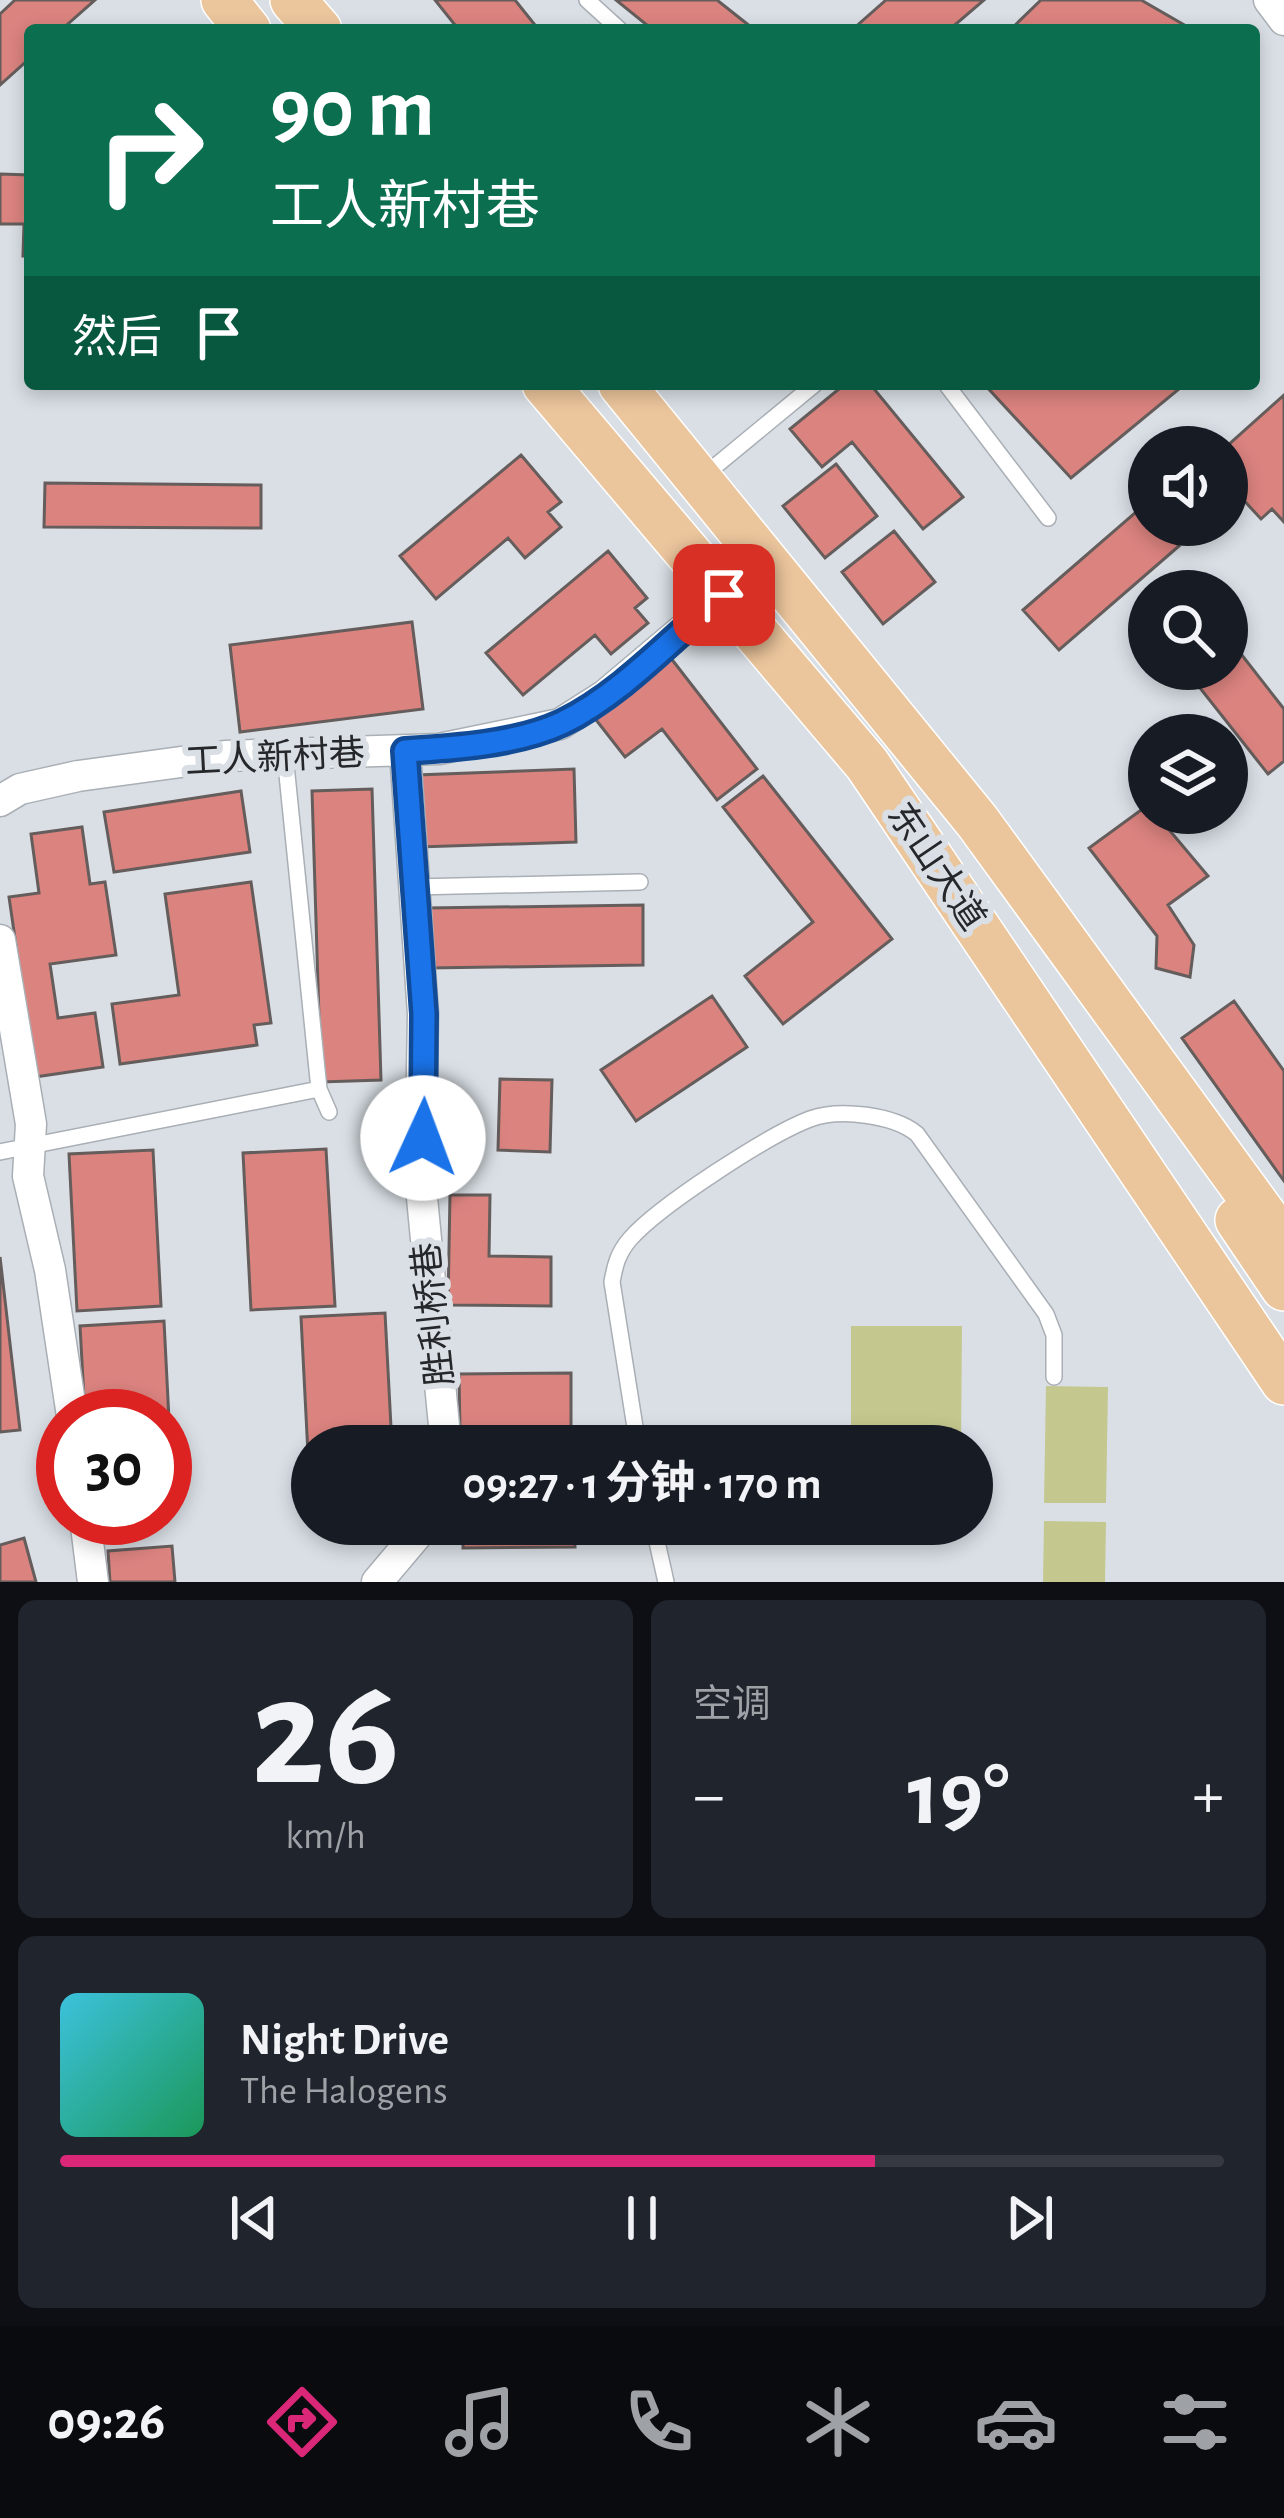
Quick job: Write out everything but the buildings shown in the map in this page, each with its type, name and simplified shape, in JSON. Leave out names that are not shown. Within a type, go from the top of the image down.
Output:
[{"type":"main road","points":[[224,0],[243,24]]},
{"type":"main road","points":[[293,0],[314,24]]},
{"type":"main road","name":"东山大道","points":[[549,390],[867,764],[1284,1382]]},
{"type":"main road","name":"东山大道","points":[[626,390],[977,821],[1284,1243]]},
{"type":"main road","points":[[908,737],[1284,1288]]},
{"type":"main road","points":[[867,764],[891,780],[1115,1084],[1284,1341]]},
{"type":"street","points":[[1269,0],[1284,20]]},
{"type":"street","name":"工人新村巷","points":[[0,801],[20,790],[78,776],[225,756],[405,751],[500,739],[560,724],[604,696],[724,595]]},
{"type":"street","name":"胜利桥巷","points":[[405,751],[424,1014],[420,1177],[444,1425]]},
{"type":"street","points":[[0,940],[16,1014],[15,1150],[28,1176],[50,1270],[68,1389]]},
{"type":"street","points":[[89,1545],[93,1582]]},
{"type":"street","points":[[377,1582],[408,1545]]},
{"type":"lane","points":[[586,0],[613,24]]},
{"type":"lane","points":[[699,479],[808,390]]},
{"type":"lane","points":[[951,390],[1048,518]]},
{"type":"lane","points":[[285,755],[319,1089],[328,1112]]},
{"type":"lane","points":[[413,887],[640,882]]},
{"type":"lane","points":[[15,1150],[319,1089]]},
{"type":"lane","points":[[635,1425],[612,1282],[617,1256],[633,1236],[715,1174],[812,1118],[899,1119],[917,1134],[1046,1314],[1054,1336],[1054,1377]]},
{"type":"lane","points":[[657,1545],[665,1582]]},
{"type":"green space","points":[[851,1326],[962,1326],[961,1425],[851,1425]]},
{"type":"green space","points":[[1046,1386],[1108,1387],[1106,1503],[1044,1503]]},
{"type":"green space","points":[[1044,1521],[1106,1522],[1105,1582],[1043,1582]]},
{"type":"route","points":[[423,1138],[424,1014],[405,751],[500,739],[560,724],[604,696],[724,595]]}]
